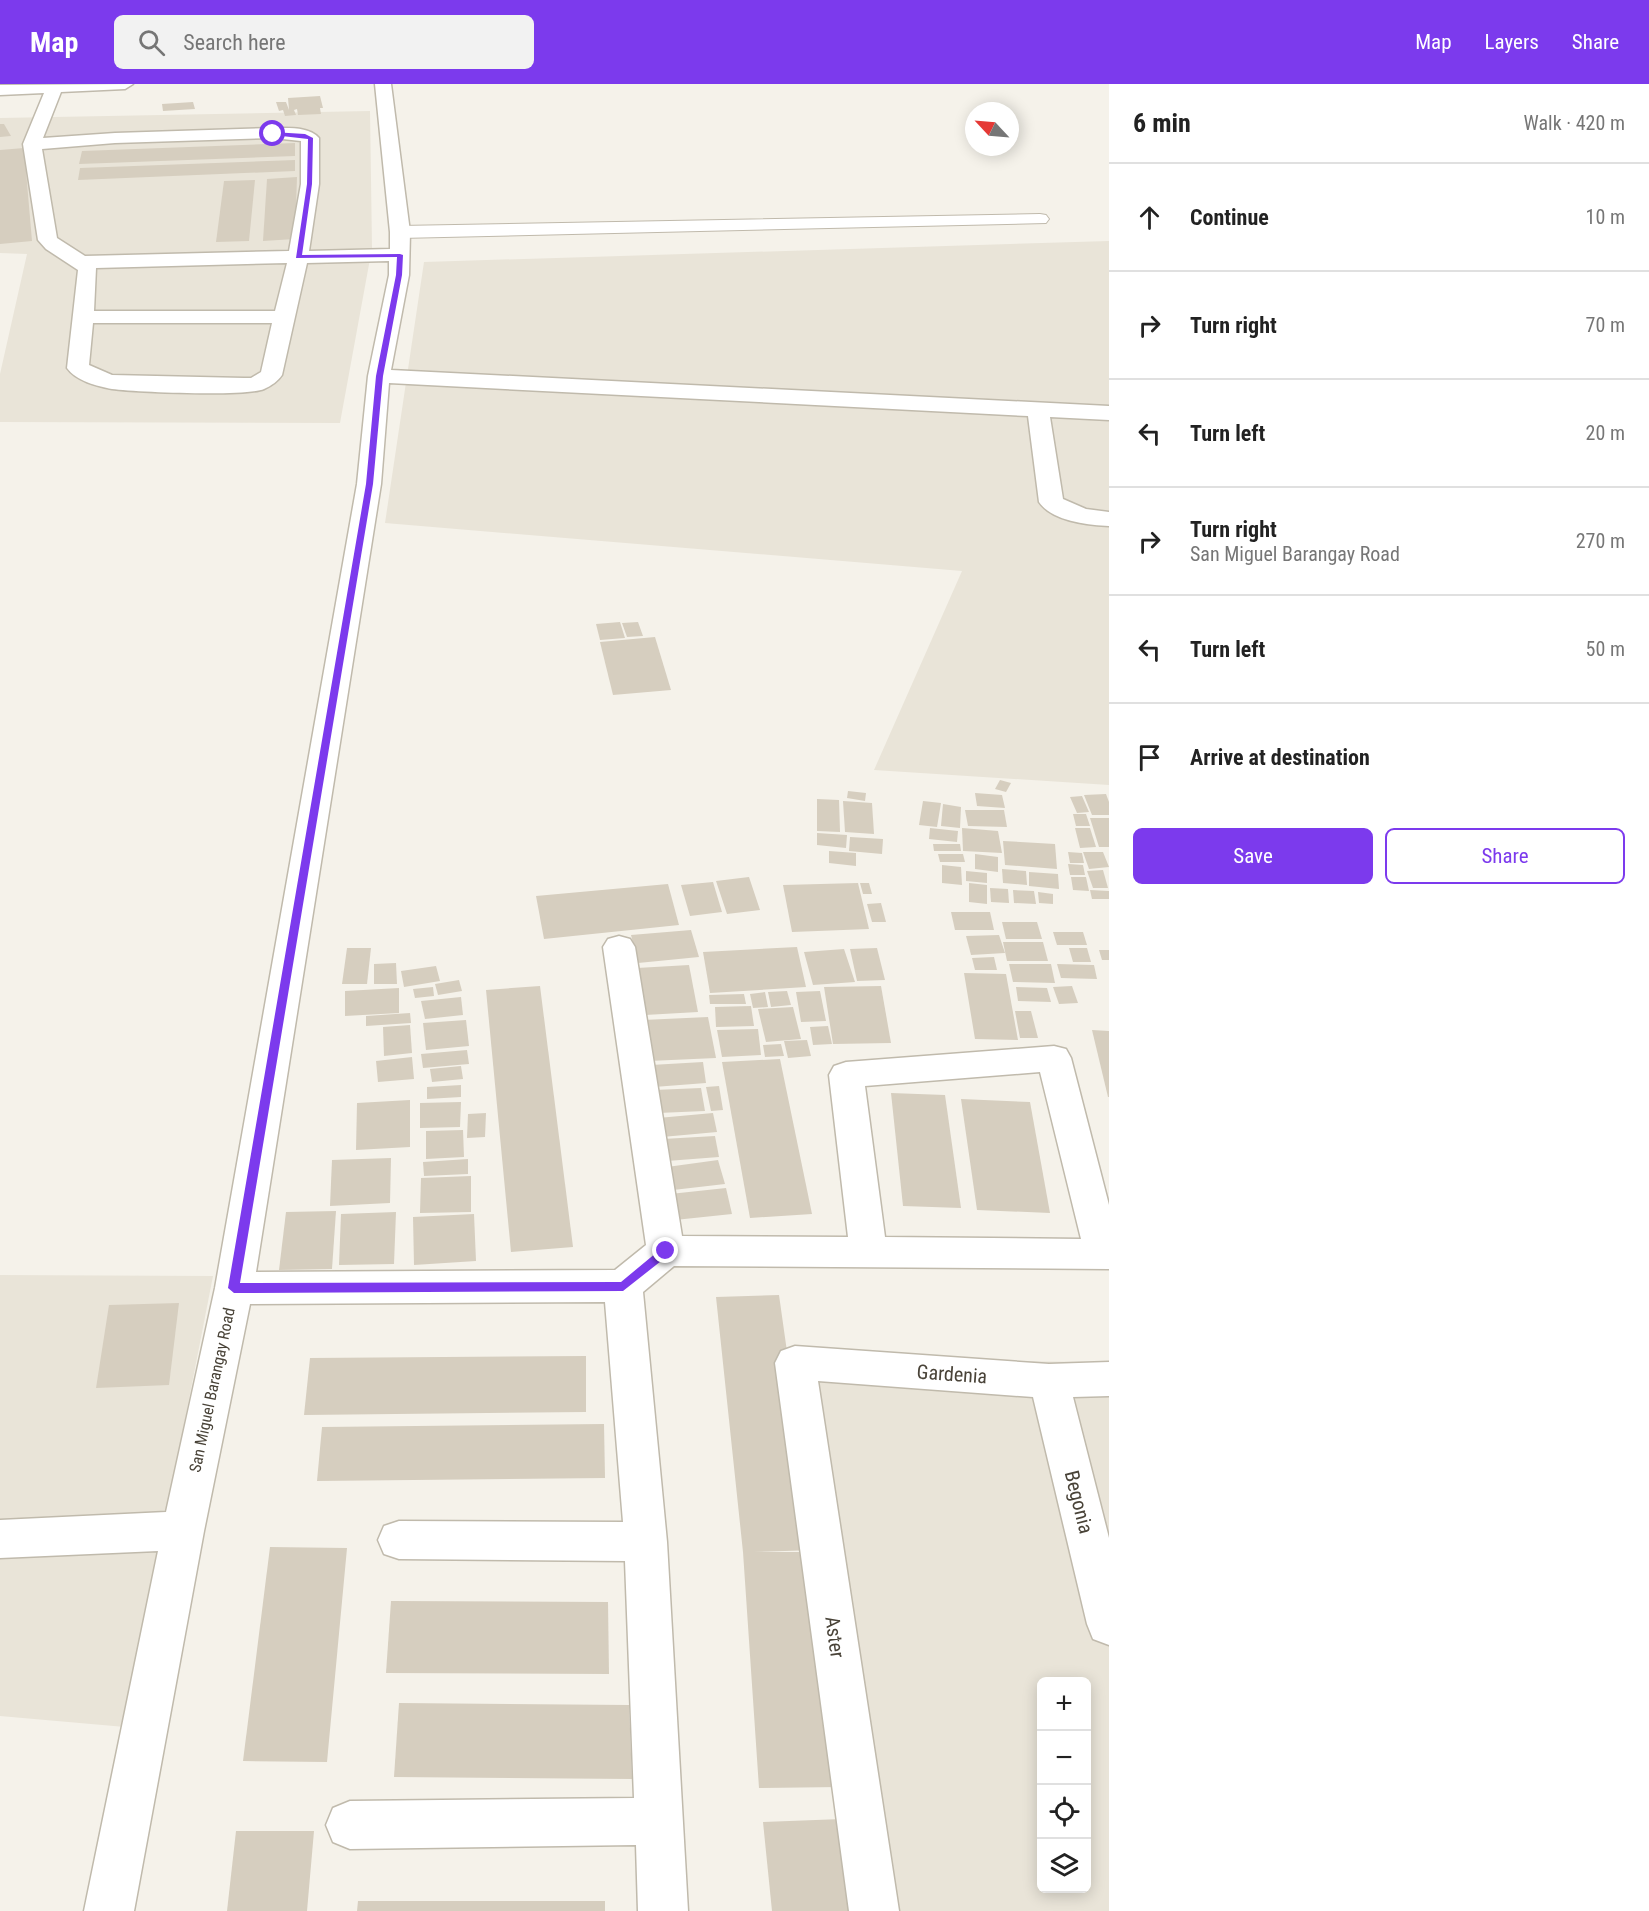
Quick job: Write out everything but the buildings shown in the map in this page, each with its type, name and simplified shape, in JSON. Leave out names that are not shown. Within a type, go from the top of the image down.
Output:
[{"type":"street","points":[[0,90],[125,84]]},
{"type":"street","name":"San Miguel Barangay Road","points":[[109,1911],[183,1531],[234,1288],[369,484],[380,376],[399,275],[400,244],[383,84]]},
{"type":"street","points":[[54,87],[32,144],[48,240],[57,250],[83,262],[298,256],[400,244]]},
{"type":"street","points":[[32,144],[115,138],[273,134],[305,135],[310,138],[310,184],[285,317],[271,375],[256,384],[112,382],[96,378],[78,368],[88,270],[83,262]]},
{"type":"street","points":[[82,317],[285,317]]},
{"type":"street","points":[[380,376],[1109,413]]},
{"type":"street","points":[[1038,409],[1051,502],[1065,511],[1086,517],[1109,519]]},
{"type":"street","points":[[619,947],[666,1251]]},
{"type":"street","points":[[234,1288],[623,1286],[666,1251],[869,1254],[1106,1254],[1054,1058],[846,1075],[869,1254]]},
{"type":"street","points":[[623,1286],[646,1542],[663,1911]]},
{"type":"street","name":"Gardenia","points":[[795,1363],[1049,1381],[1109,1378]]},
{"type":"street","name":"Aster","points":[[795,1363],[874,1911]]},
{"type":"street","name":"Begonia","points":[[1049,1381],[1109,1624]]},
{"type":"street","points":[[0,1539],[183,1531]]},
{"type":"street","points":[[399,1540],[646,1542]]},
{"type":"street","points":[[350,1825],[660,1821]]},
{"type":"lane","points":[[400,244],[1040,219]]},
{"type":"shaded area","points":[[370,111],[372,248],[340,423],[0,422],[0,374],[27,254],[0,253],[0,118]]},
{"type":"shaded area","points":[[1109,241],[1109,785],[874,770],[962,571],[385,523],[424,262]]},
{"type":"shaded area","points":[[0,1275],[213,1276],[125,1727],[0,1716]]},
{"type":"shaded area","points":[[814,1360],[1109,1362],[1109,1911],[870,1911]]},
{"type":"route","points":[[273,134],[305,135],[310,138],[310,184],[298,256],[400,255],[399,275],[380,376],[369,484],[234,1288],[623,1286],[666,1251]]}]
